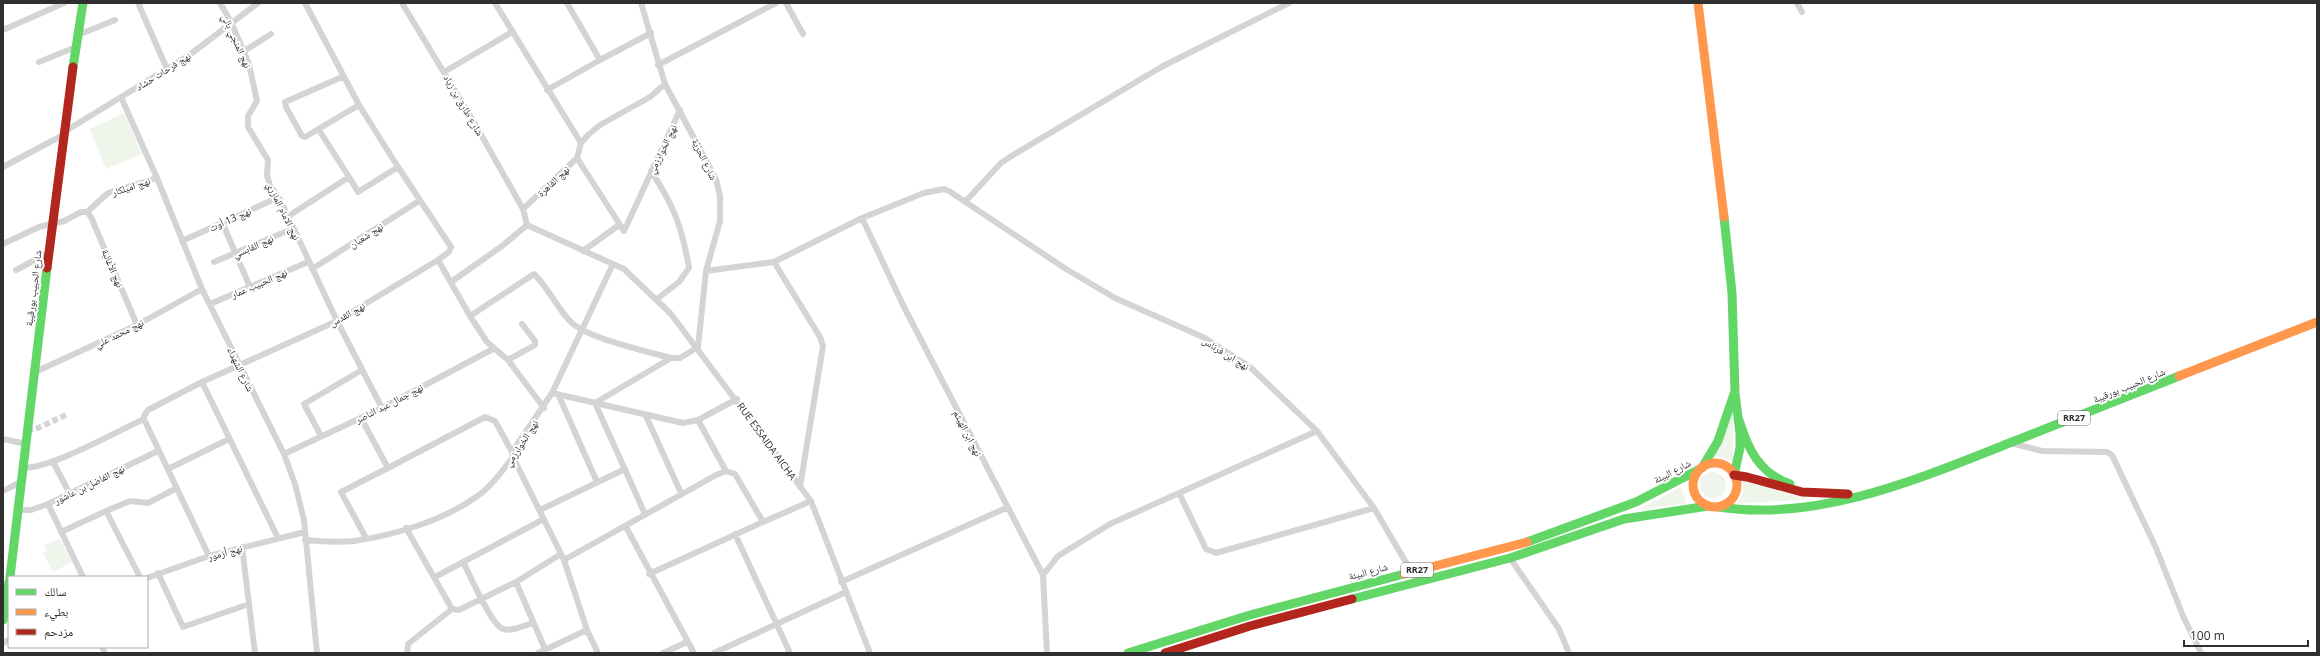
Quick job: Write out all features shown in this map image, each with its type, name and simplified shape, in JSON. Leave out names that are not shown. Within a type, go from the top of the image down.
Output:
[{"type":"main road","name":"شارع الحبيب بورقيبة","points":[[8,576],[26,444],[33,373],[63,134],[83,3]]},
{"type":"main road","points":[[1698,3],[1727,233],[1732,293],[1735,393],[1739,420],[1740,448],[1734,476],[1735,492],[1729,502],[1718,507]]},
{"type":"main road","name":"شارع الحبيب بورقيبة","points":[[1856,494],[1920,478],[2317,322]]},
{"type":"main road","points":[[1708,506],[1702,503],[1694,490],[1693,483],[1718,441],[1735,393]]},
{"type":"main road","points":[[1739,420],[1748,448],[1766,473],[1782,482],[1827,494]]},
{"type":"main road","name":"RR27","points":[[1701,469],[1715,464],[1722,465],[1734,476],[1743,476],[1796,491],[1812,494],[1856,494]]},
{"type":"main road","name":"شارع البيئة","points":[[1128,653],[1250,614],[1411,571],[1509,548],[1570,529],[1636,502],[1701,469]]},
{"type":"main road","name":"RR27","points":[[1166,653],[1250,626],[1510,558],[1567,540],[1624,519],[1659,512],[1708,506],[1745,511],[1789,510],[1831,503],[1856,494]]},
{"type":"main road","name":"شارع الحبيب بورقيبة","points":[[3,619],[8,577]]},
{"type":"street","points":[[3,29],[64,3]]},
{"type":"street","points":[[138,3],[167,69]]},
{"type":"street","name":"نهج المنجي بالي","points":[[220,3],[231,22],[244,51],[251,71],[257,102]]},
{"type":"street","name":"نهج فرحات حشاد","points":[[3,167],[63,134],[188,56],[258,3]]},
{"type":"street","points":[[304,3],[342,76],[419,201]]},
{"type":"street","name":"شارع طارق بن زياد","points":[[402,3],[444,72],[523,209]]},
{"type":"street","points":[[495,3],[547,90],[581,143],[600,125],[650,97],[666,84]]},
{"type":"street","points":[[567,3],[600,60]]},
{"type":"street","name":"شارع الحرّيّة","points":[[641,3],[651,33],[658,65],[666,84],[716,179],[720,196],[720,221],[706,271],[698,347]]},
{"type":"street","points":[[658,65],[776,3]]},
{"type":"street","points":[[786,3],[803,34]]},
{"type":"street","points":[[965,202],[1001,163],[1013,155],[1163,66],[1289,3]]},
{"type":"street","points":[[1797,3],[1802,12]]},
{"type":"street","points":[[78,36],[115,20]]},
{"type":"street","points":[[444,72],[512,32]]},
{"type":"street","points":[[547,90],[651,33]]},
{"type":"street","points":[[244,51],[271,34]]},
{"type":"street","points":[[39,62],[76,47]]},
{"type":"street","points":[[342,76],[284,103],[302,137],[319,130],[359,105]]},
{"type":"street","name":"شارع الشهداء","points":[[121,97],[157,178],[202,289],[284,454],[295,484],[304,520],[317,653]]},
{"type":"street","name":"نهج الامام المازري","points":[[257,102],[248,115],[248,127],[268,160],[267,175],[270,186],[279,197],[308,262],[382,408]]},
{"type":"street","name":"نهج الخوارزمي","points":[[619,225],[624,232],[680,110]]},
{"type":"street","points":[[319,130],[358,192],[398,168]]},
{"type":"street","name":"نهج القاهرة","points":[[523,209],[577,158],[581,143]]},
{"type":"street","points":[[577,158],[619,225],[583,251]]},
{"type":"street","points":[[651,171],[668,197],[677,216],[683,235],[689,268],[679,282],[657,299]]},
{"type":"street","points":[[287,217],[349,177]]},
{"type":"street","name":"نهج اميلكار","points":[[87,212],[108,193],[157,178]]},
{"type":"street","name":"نهج ابن فرناس","points":[[862,218],[924,193],[944,189],[1066,269],[1115,298],[1205,338],[1226,350],[1263,378],[1317,431],[1374,508],[1418,583]]},
{"type":"street","name":"نهج 13 أوت","points":[[182,241],[279,197]]},
{"type":"street","name":"نهج القدس","points":[[144,419],[144,416],[148,410],[202,382],[337,321],[449,252],[451,247],[449,243],[419,201]]},
{"type":"street","name":"نهج شعبان","points":[[312,269],[419,201]]},
{"type":"street","points":[[451,282],[502,246],[527,225],[523,209]]},
{"type":"street","points":[[3,244],[38,226],[64,221],[81,212],[87,212]]},
{"type":"street","name":"نهج الأغالبة","points":[[87,212],[91,217],[137,325]]},
{"type":"street","points":[[706,271],[774,262],[862,218]]},
{"type":"street","name":"نهج ابن الهيثم","points":[[862,218],[904,307],[1006,508],[1043,575],[1047,653]]},
{"type":"street","points":[[222,222],[250,287]]},
{"type":"street","name":"RUE ESSAIDA AICHA","points":[[527,225],[624,269],[657,299],[698,347],[811,501],[841,582],[870,653]]},
{"type":"street","name":"نهج القابسي","points":[[214,262],[236,254],[292,229]]},
{"type":"street","points":[[16,270],[48,253]]},
{"type":"street","points":[[438,260],[470,316],[493,348],[508,360],[544,408]]},
{"type":"street","name":"نهج الحبيب عمار","points":[[210,304],[308,262]]},
{"type":"street","points":[[774,262],[820,337],[823,346],[800,487]]},
{"type":"street","name":"نهج الخوارزمي","points":[[305,540],[334,541],[366,538],[406,528],[443,516],[476,497],[490,485],[513,455],[555,394],[613,264]]},
{"type":"street","points":[[470,316],[534,274],[572,322],[583,330],[630,347],[671,358],[680,358],[698,347]]},
{"type":"street","name":"نهج محمد علي","points":[[33,373],[137,325],[202,289]]},
{"type":"street","points":[[508,360],[534,345],[534,341],[522,324]]},
{"type":"street","name":"نهج جمال عبد الناصر","points":[[284,454],[382,408],[493,348]]},
{"type":"street","points":[[595,404],[671,358]]},
{"type":"street","points":[[321,436],[304,404],[362,370]]},
{"type":"street","points":[[202,382],[278,538]]},
{"type":"street","points":[[555,394],[675,423],[698,420],[737,399]]},
{"type":"street","points":[[555,394],[597,482]]},
{"type":"street","points":[[595,404],[645,514]]},
{"type":"street","points":[[646,416],[681,493]]},
{"type":"street","points":[[366,538],[341,492],[485,417],[495,421],[563,557],[587,630],[598,653]]},
{"type":"street","points":[[361,418],[388,468]]},
{"type":"street","points":[[22,468],[36,468],[53,462],[144,419],[209,556]]},
{"type":"street","points":[[698,420],[726,471],[735,474],[763,522]]},
{"type":"street","points":[[1043,575],[1058,556],[1110,524],[1317,431]]},
{"type":"street","points":[[3,439],[26,444]]},
{"type":"street","points":[[168,469],[229,439]]},
{"type":"street","points":[[2011,443],[2042,451],[2107,452],[2112,455],[2201,653]]},
{"type":"street","name":"نهج الفاضل بن عاشور","points":[[17,510],[31,510],[48,504],[158,451]]},
{"type":"street","points":[[53,462],[70,494]]},
{"type":"street","points":[[540,510],[625,469]]},
{"type":"street","points":[[406,653],[408,644],[452,609],[459,610],[626,527],[681,493],[726,471]]},
{"type":"street","points":[[3,491],[20,482]]},
{"type":"street","points":[[61,532],[130,501],[148,503],[177,488]]},
{"type":"street","points":[[1179,493],[1206,549],[1216,553],[1374,508]]},
{"type":"street","points":[[650,574],[735,534],[811,501]]},
{"type":"street","points":[[48,504],[83,576]]},
{"type":"street","points":[[841,582],[1006,508]]},
{"type":"street","points":[[106,511],[139,576]]},
{"type":"street","points":[[435,577],[544,519]]},
{"type":"street","points":[[626,527],[650,574],[694,653]]},
{"type":"street","points":[[406,528],[452,609]]},
{"type":"street","name":"نهج أزمور","points":[[148,578],[209,556],[305,532]]},
{"type":"street","points":[[735,534],[777,622],[790,653]]},
{"type":"street","points":[[242,547],[255,653]]},
{"type":"street","points":[[1510,558],[1559,629],[1570,653]]},
{"type":"street","points":[[463,562],[487,611],[503,629],[511,630],[533,623]]},
{"type":"street","points":[[158,573],[183,627],[250,604]]},
{"type":"street","points":[[516,582],[545,649]]},
{"type":"street","points":[[714,653],[777,622],[846,592]]},
{"type":"street","points":[[538,653],[587,630]]},
{"type":"street","points":[[663,653],[687,642]]},
{"type":"shaded area","points":[[124,113],[142,154],[106,169],[90,129]]},
{"type":"shaded area","points":[[1733,409],[1733,461],[1713,454]]},
{"type":"shaded area","points":[[1713,472],[1722,476],[1726,485],[1722,494],[1713,498],[1704,494],[1700,485],[1704,476]]},
{"type":"shaded area","points":[[1743,478],[1780,492],[1812,499],[1736,504],[1742,495]]},
{"type":"shaded area","points":[[1681,487],[1686,503],[1638,510]]},
{"type":"shaded area","points":[[60,539],[72,562],[53,572],[43,553],[47,551],[44,545]]},
{"type":"tunnel","points":[[27,430],[38,428],[66,415]]},
{"type":"traffic: fast","points":[[73,67],[83,3]]},
{"type":"traffic: fast","points":[[1724,217],[1732,293],[1735,393],[1740,434],[1740,448],[1734,475]]},
{"type":"traffic: fast","points":[[10,576],[47,268]]},
{"type":"traffic: fast","points":[[1718,507],[1755,510],[1793,509],[1866,495],[1902,484],[1973,458],[2179,376]]},
{"type":"traffic: fast","points":[[1702,468],[1718,441],[1734,394]]},
{"type":"traffic: fast","points":[[1739,420],[1746,441],[1756,459],[1770,473],[1790,484]]},
{"type":"traffic: fast","points":[[1527,542],[1636,502],[1700,469]]},
{"type":"traffic: fast","points":[[1352,599],[1510,558],[1624,519],[1708,506]]},
{"type":"traffic: fast","points":[[1128,653],[1250,615],[1404,574]]},
{"type":"traffic: fast","points":[[3,620],[8,588]]},
{"type":"traffic: slow","points":[[1698,3],[1724,217]]},
{"type":"traffic: slow","points":[[2179,376],[2317,322]]},
{"type":"traffic: slow","points":[[1715,463],[1727,467],[1733,473],[1737,485],[1733,497],[1727,503],[1715,507],[1703,503],[1697,497],[1693,485],[1697,473],[1703,467],[1715,463]]},
{"type":"traffic: slow","points":[[1404,574],[1527,542]]},
{"type":"traffic: jam","points":[[47,268],[73,67]]},
{"type":"traffic: jam","points":[[1734,475],[1747,477],[1802,492],[1848,494]]},
{"type":"traffic: jam","points":[[1165,653],[1250,626],[1352,599]]}]
